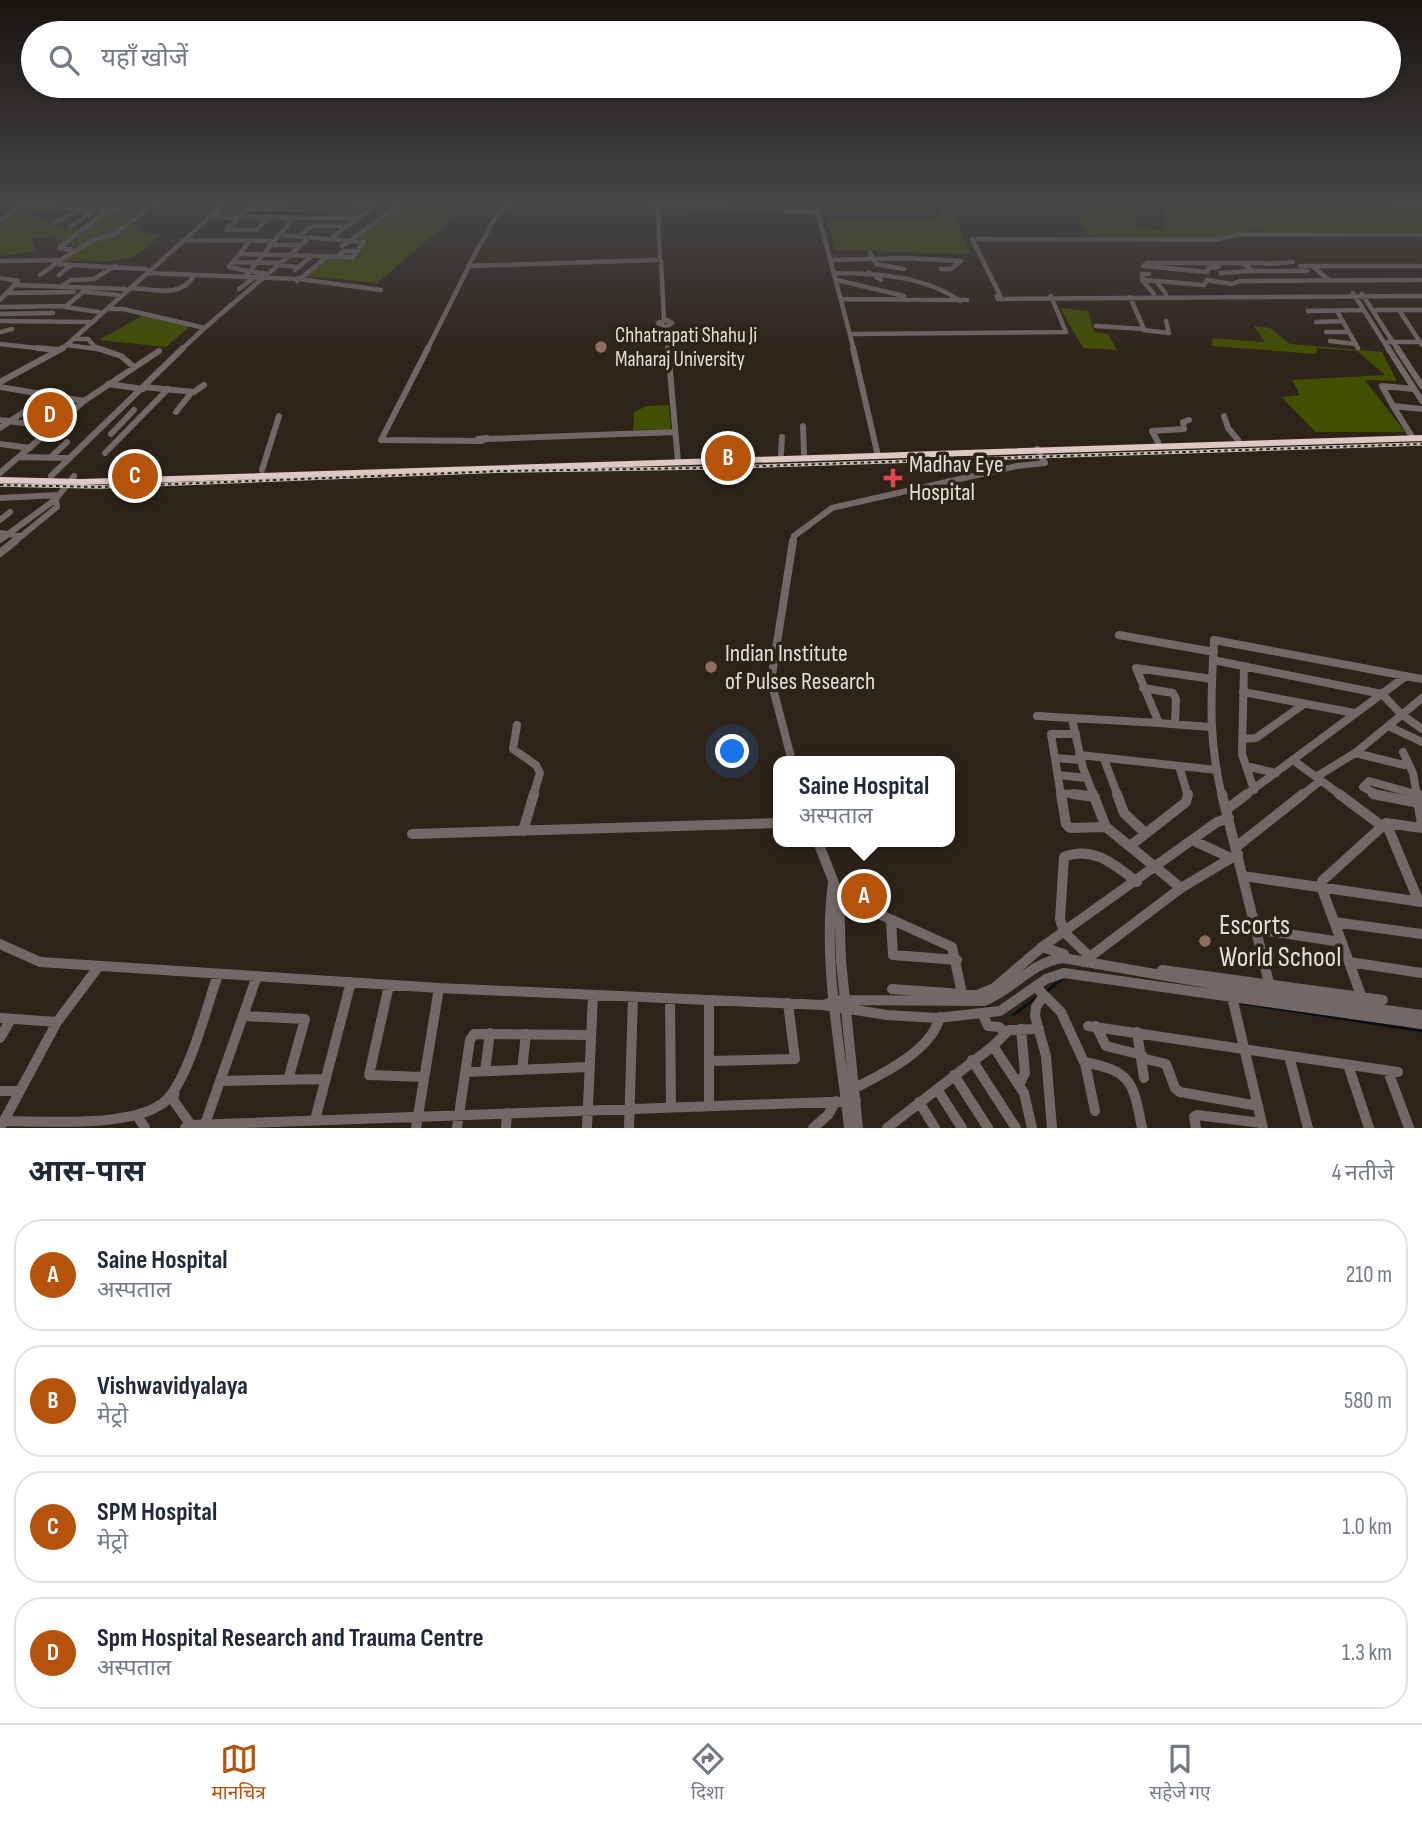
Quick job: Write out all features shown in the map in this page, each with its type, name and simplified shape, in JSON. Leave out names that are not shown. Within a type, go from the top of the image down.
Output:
[{"type":"highway","points":[[678,460],[804,453],[1037,449],[1422,436]]},
{"type":"highway","points":[[64,489],[262,470],[354,470],[1158,442],[1422,436]]},
{"type":"highway","points":[[0,480],[64,489],[354,470]]},
{"type":"highway","points":[[0,473],[51,476],[64,489]]},
{"type":"street","points":[[40,275],[68,255]]},
{"type":"street","points":[[0,383],[57,350],[164,255]]},
{"type":"street","points":[[240,255],[229,267],[249,270],[265,277]]},
{"type":"street","points":[[244,262],[248,255]]},
{"type":"street","points":[[249,270],[261,255]]},
{"type":"street","points":[[51,476],[205,328],[289,255]]},
{"type":"street","points":[[298,255],[338,257],[356,255]]},
{"type":"street","points":[[288,266],[302,255]]},
{"type":"street","points":[[476,255],[381,440],[675,432]]},
{"type":"street","points":[[659,255],[678,460]]},
{"type":"street","points":[[830,255],[877,453]]},
{"type":"street","points":[[980,255],[998,297],[1422,294]]},
{"type":"street","points":[[144,273],[249,270],[279,264],[297,269],[312,256]]},
{"type":"street","points":[[299,281],[328,256]]},
{"type":"street","points":[[831,260],[872,258],[902,263],[961,261],[951,269],[940,269]]},
{"type":"street","points":[[872,258],[886,268],[902,263]]},
{"type":"street","points":[[0,261],[40,259],[36,262],[116,266],[144,273],[252,279],[265,277],[382,290]]},
{"type":"street","points":[[471,265],[659,259]]},
{"type":"street","points":[[852,267],[857,265],[856,259]]},
{"type":"street","points":[[233,262],[244,262]]},
{"type":"street","points":[[244,262],[249,270]]},
{"type":"street","points":[[1293,262],[1146,263],[1143,266],[1197,274],[1208,272],[1208,268],[1307,271]]},
{"type":"street","points":[[1243,263],[1252,271]]},
{"type":"street","points":[[1265,263],[1284,281]]},
{"type":"street","points":[[58,275],[70,265]]},
{"type":"street","points":[[77,273],[88,266]]},
{"type":"street","points":[[62,286],[72,279],[95,278],[116,266]]},
{"type":"street","points":[[1317,281],[1300,266],[1422,266]]},
{"type":"street","points":[[1313,266],[1329,281]]},
{"type":"street","points":[[1332,266],[1348,281]]},
{"type":"street","points":[[1348,266],[1364,281]]},
{"type":"street","points":[[1370,266],[1388,280]]},
{"type":"street","points":[[1384,266],[1404,280]]},
{"type":"street","points":[[1408,266],[1422,279]]},
{"type":"street","points":[[835,273],[869,272],[909,280],[917,286],[949,293],[964,301],[921,298],[842,299]]},
{"type":"street","points":[[869,272],[881,280]]},
{"type":"street","points":[[3,278],[12,274]]},
{"type":"street","points":[[1149,274],[1142,274],[1143,280],[1154,294]]},
{"type":"street","points":[[0,307],[66,306],[88,290],[127,288],[177,291],[188,285],[193,276]]},
{"type":"street","points":[[0,300],[16,285],[17,278],[3,278]]},
{"type":"street","points":[[239,289],[252,279]]},
{"type":"street","points":[[1209,293],[1206,280],[1233,284],[1266,281],[1422,279]]},
{"type":"street","points":[[837,280],[908,298]]},
{"type":"street","points":[[1143,280],[1205,285]]},
{"type":"street","points":[[1414,280],[1422,287]]},
{"type":"street","points":[[1156,281],[1166,294]]},
{"type":"street","points":[[1266,281],[1281,295]]},
{"type":"street","points":[[1180,284],[1189,293]]},
{"type":"street","points":[[16,285],[62,286],[118,295]]},
{"type":"street","points":[[862,285],[867,299]]},
{"type":"street","points":[[1219,286],[1226,293]]},
{"type":"street","points":[[0,383],[67,345],[127,288]]},
{"type":"street","points":[[7,293],[76,289]]},
{"type":"street","points":[[76,289],[67,299],[76,300]]},
{"type":"street","points":[[921,298],[923,291]]},
{"type":"street","points":[[1052,297],[1189,293],[1281,295]]},
{"type":"street","points":[[1354,295],[1422,401]]},
{"type":"street","points":[[1363,295],[1422,386]]},
{"type":"street","points":[[850,334],[1066,332],[1052,297]]},
{"type":"street","points":[[1130,297],[1143,330]]},
{"type":"street","points":[[66,306],[65,309],[122,309],[205,328]]},
{"type":"street","points":[[1308,311],[1363,310]]},
{"type":"street","points":[[1373,310],[1422,310]]},
{"type":"street","points":[[1399,310],[1421,343]]},
{"type":"street","points":[[1330,341],[1357,346],[1337,311]]},
{"type":"street","points":[[0,314],[53,313]]},
{"type":"street","points":[[0,321],[89,322]]},
{"type":"street","points":[[1096,326],[1169,333],[1166,321]]},
{"type":"street","points":[[1316,322],[1343,321]]},
{"type":"street","points":[[0,332],[12,329]]},
{"type":"street","points":[[1326,332],[1349,332]]},
{"type":"street","points":[[74,339],[88,339],[95,347]]},
{"type":"street","points":[[1383,341],[1421,343]]},
{"type":"street","points":[[0,344],[57,350]]},
{"type":"street","points":[[67,345],[95,347],[125,358],[134,367]]},
{"type":"street","points":[[0,473],[84,401],[159,351]]},
{"type":"street","points":[[0,383],[84,401]]},
{"type":"street","points":[[107,384],[192,392]]},
{"type":"street","points":[[176,412],[192,392],[204,385]]},
{"type":"street","points":[[1411,435],[1381,387],[1414,389]]},
{"type":"street","points":[[105,453],[168,389]]},
{"type":"street","points":[[0,428],[49,395]]},
{"type":"street","points":[[1394,406],[1422,409]]},
{"type":"street","points":[[111,434],[134,410]]},
{"type":"street","points":[[262,470],[279,416]]},
{"type":"street","points":[[1224,416],[1228,428],[1238,440]]},
{"type":"street","points":[[0,420],[54,427]]},
{"type":"street","points":[[124,420],[137,421]]},
{"type":"street","points":[[1158,442],[1153,430],[1184,429],[1183,422],[1189,420]]},
{"type":"street","points":[[803,426],[804,453]]},
{"type":"street","points":[[781,454],[782,437]]},
{"type":"street","points":[[51,458],[66,442]]},
{"type":"street","points":[[0,444],[30,448]]},
{"type":"street","points":[[791,756],[771,681],[794,536],[832,508],[888,493],[1045,463],[1037,449]]},
{"type":"street","points":[[19,457],[70,458]]},
{"type":"street","points":[[0,498],[64,489]]},
{"type":"street","points":[[0,540],[4,533],[64,489]]},
{"type":"street","points":[[0,553],[57,507],[64,489]]},
{"type":"street","points":[[4,533],[22,536]]},
{"type":"street","points":[[1119,635],[1214,656],[1244,667],[1382,694],[1401,714],[1422,729]]},
{"type":"street","points":[[1271,994],[1235,853],[1210,727],[1214,640],[1422,679]]},
{"type":"street","points":[[1159,723],[1136,667],[1212,679]]},
{"type":"street","points":[[1244,667],[1242,739],[1246,766],[1254,790]]},
{"type":"street","points":[[0,944],[40,962],[439,988],[823,1005],[963,998],[995,988],[1042,947],[1158,867],[1228,814],[1276,773],[1406,676]]},
{"type":"street","points":[[1143,688],[1173,693],[1176,699],[1175,724]]},
{"type":"street","points":[[1243,692],[1355,713]]},
{"type":"street","points":[[892,989],[992,999],[1048,959],[1086,959],[1181,888],[1235,853],[1318,779],[1355,754],[1422,698]]},
{"type":"street","points":[[1242,739],[1256,738],[1304,704]]},
{"type":"street","points":[[1037,716],[1210,727]]},
{"type":"street","points":[[1072,719],[1080,757],[1106,827],[1181,888]]},
{"type":"street","points":[[517,725],[513,749],[536,765],[540,773],[523,831]]},
{"type":"street","points":[[1388,726],[1422,742]]},
{"type":"street","points":[[1076,734],[1051,733],[1068,827],[1106,827]]},
{"type":"street","points":[[1363,1002],[1322,889],[1326,876],[1384,825],[1422,826],[1420,798],[1413,773],[1403,752]]},
{"type":"street","points":[[1355,754],[1404,765]]},
{"type":"street","points":[[1055,758],[1080,757],[1217,770]]},
{"type":"street","points":[[1104,759],[1124,813],[1143,831]]},
{"type":"street","points":[[1293,760],[1384,825],[1420,902]]},
{"type":"street","points":[[1130,846],[1186,802],[1188,794],[1179,766]]},
{"type":"street","points":[[1246,766],[1276,773]]},
{"type":"street","points":[[1058,775],[1087,778]]},
{"type":"street","points":[[1369,781],[1420,798],[1374,795],[1363,787],[1369,781]]},
{"type":"street","points":[[1061,793],[1095,797]]},
{"type":"street","points":[[412,834],[773,823]]},
{"type":"street","points":[[1192,841],[1235,853]]},
{"type":"street","points":[[820,847],[839,896],[841,1005]]},
{"type":"street","points":[[1086,959],[1064,932],[1060,909],[1062,864],[1066,855],[1100,855],[1137,882]]},
{"type":"street","points":[[1243,876],[1420,902]]},
{"type":"street","points":[[833,882],[829,910],[841,1005],[849,1128]]},
{"type":"street","points":[[839,896],[951,947],[957,960],[963,998]]},
{"type":"street","points":[[891,920],[893,955],[957,960]]},
{"type":"street","points":[[1334,922],[1422,934]]},
{"type":"street","points":[[1255,929],[1341,942]]},
{"type":"street","points":[[1042,947],[1086,959],[1422,1024]]},
{"type":"street","points":[[1349,962],[1422,973]]},
{"type":"street","points":[[99,966],[57,1022],[2,1124],[142,1122],[166,1102],[176,1085]]},
{"type":"street","points":[[1052,1128],[1046,1056],[1035,1010],[1040,991],[1052,976],[1064,973],[1232,997],[1271,994],[1363,1002],[1422,1015]]},
{"type":"street","points":[[218,974],[176,1085],[173,1100],[196,1126],[457,1122],[507,1113],[848,1098]]},
{"type":"street","points":[[196,1126],[221,1081],[257,976]]},
{"type":"street","points":[[320,1123],[326,1079],[351,982]]},
{"type":"street","points":[[389,985],[369,1075],[424,1077]]},
{"type":"street","points":[[417,1122],[439,988]]},
{"type":"street","points":[[841,1005],[940,1017],[983,1015],[1003,1010],[1040,991]]},
{"type":"street","points":[[1040,991],[1066,1021],[1085,1063],[1095,1111]]},
{"type":"street","points":[[587,1128],[589,1035],[593,995]]},
{"type":"street","points":[[628,1128],[633,997]]},
{"type":"street","points":[[1196,1128],[1194,1117],[1197,1115],[1263,1126],[1232,997]]},
{"type":"street","points":[[670,999],[671,1107]]},
{"type":"street","points":[[709,1000],[709,1105]]},
{"type":"street","points":[[1363,1002],[1383,1000]]},
{"type":"street","points":[[709,1061],[795,1059],[788,1003]]},
{"type":"street","points":[[983,1015],[988,1026],[999,1027],[1006,1033]]},
{"type":"street","points":[[243,1016],[305,1019],[288,1080]]},
{"type":"street","points":[[813,1128],[930,1036],[938,1027],[940,1017]]},
{"type":"street","points":[[0,1038],[5,1019],[57,1022]]},
{"type":"street","points":[[1258,1106],[1180,1092],[1175,1088],[1166,1064],[1103,1046],[1092,1026],[1393,1071],[1409,1128]]},
{"type":"street","points":[[887,1128],[1006,1033],[1021,1029],[1039,1029]]},
{"type":"street","points":[[1019,1085],[1025,1073],[1021,1029]]},
{"type":"street","points":[[1137,1032],[1144,1078]]},
{"type":"street","points":[[457,1122],[471,1036],[490,1033],[589,1035]]},
{"type":"street","points":[[485,1072],[490,1033]]},
{"type":"street","points":[[522,1070],[527,1034]]},
{"type":"street","points":[[993,1046],[1025,1097],[1032,1128]]},
{"type":"street","points":[[1289,1056],[1308,1128]]},
{"type":"street","points":[[972,1060],[1016,1128]]},
{"type":"street","points":[[1085,1063],[1115,1068],[1121,1073],[1135,1093],[1142,1128]]},
{"type":"street","points":[[1348,1065],[1369,1128]]},
{"type":"street","points":[[465,1072],[588,1067]]},
{"type":"street","points":[[954,1075],[988,1128]]},
{"type":"street","points":[[221,1081],[326,1079]]},
{"type":"street","points":[[937,1089],[962,1128]]},
{"type":"street","points":[[0,1091],[19,1091]]},
{"type":"street","points":[[848,1098],[858,1128]]},
{"type":"street","points":[[919,1102],[934,1128]]},
{"type":"street","points":[[506,1128],[507,1113]]},
{"type":"green space","points":[[71,255],[137,255],[116,260],[64,261]]},
{"type":"green space","points":[[358,255],[410,255],[377,283],[305,276],[330,258],[357,257]]},
{"type":"green space","points":[[1060,308],[1088,311],[1094,332],[1108,334],[1117,350],[1083,348]]},
{"type":"green space","points":[[142,316],[190,326],[166,347],[99,340]]},
{"type":"green space","points":[[1254,326],[1270,328],[1290,344],[1382,352],[1397,381],[1365,380],[1405,432],[1315,432],[1282,397],[1300,395],[1292,380],[1385,375],[1357,351],[1317,348],[1316,354],[1212,346],[1213,338],[1265,342]]},
{"type":"green space","points":[[669,405],[671,429],[633,430],[634,412],[647,406]]},
{"type":"waterway","points":[[1047,991],[1062,979]]},
{"type":"waterway","points":[[1013,1015],[1036,998]]},
{"type":"waterway","points":[[1240,1003],[1422,1031]]},
{"type":"railway","points":[[0,485],[100,487],[502,471],[703,468],[1422,444]]},
{"type":"place","name":"Chhatrapati Shahu Ji Maharaj University","points":[[601,347]]},
{"type":"place","name":"Spm Hospital Research and Trauma Centre","points":[[50,415]]},
{"type":"place","name":"Vishwavidyalaya","points":[[728,458]]},
{"type":"place","name":"SPM Hospital","points":[[135,476]]},
{"type":"place","name":"Madhav Eye Hospital","points":[[893,478]]},
{"type":"place","name":"Indian Institute of Pulses Research","points":[[711,667]]},
{"type":"place","name":"Saine Hospital","points":[[864,896]]},
{"type":"place","name":"Escorts World School","points":[[1205,941]]}]
